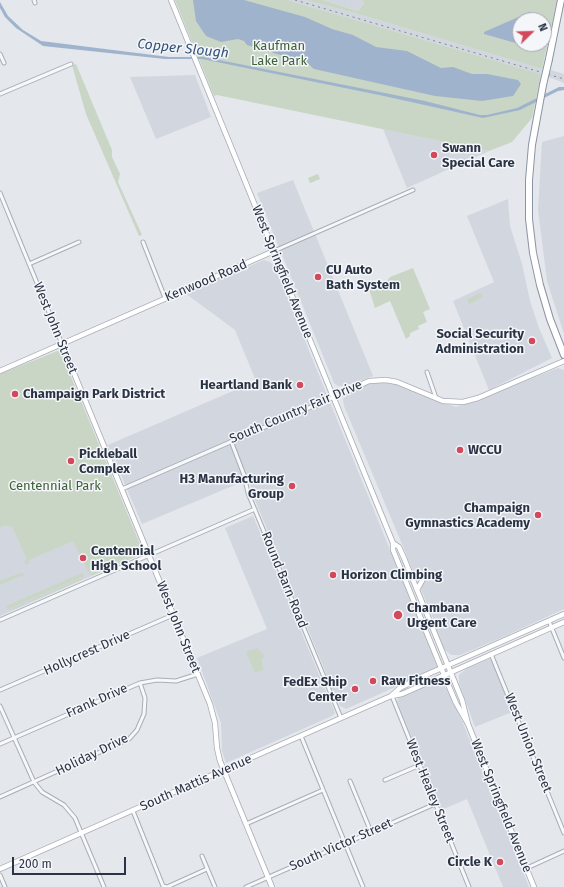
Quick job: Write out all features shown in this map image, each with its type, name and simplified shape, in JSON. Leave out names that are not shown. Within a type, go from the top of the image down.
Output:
[{"type":"highway","points":[[561,0],[531,151],[529,219],[540,285],[550,319],[564,355]]},
{"type":"main road","name":"West Springfield Avenue","points":[[171,0],[334,397],[393,543],[393,550],[441,668],[456,703],[468,724],[534,887]]},
{"type":"main road","name":"Kenwood Road","points":[[0,371],[165,298],[274,252]]},
{"type":"main road","name":"West John Street","points":[[62,344],[198,674],[213,714],[218,754],[272,887]]},
{"type":"main road","name":"South Country Fair Drive","points":[[334,397],[369,381],[386,380],[402,384],[451,403],[468,401],[564,361]]},
{"type":"main road","name":"West Springfield Avenue","points":[[393,543],[399,547],[417,590],[462,700],[468,724]]},
{"type":"main road","points":[[417,590],[423,579]]},
{"type":"main road","name":"South Mattis Avenue","points":[[392,696],[400,688],[447,665],[564,614]]},
{"type":"main road","name":"South Mattis Avenue","points":[[0,869],[341,718],[392,696],[402,694],[564,622]]},
{"type":"street","points":[[0,54],[4,64]]},
{"type":"street","points":[[0,94],[71,64]]},
{"type":"street","name":"Kenwood Road","points":[[274,252],[413,190]]},
{"type":"street","name":"West John Street","points":[[0,193],[62,344]]},
{"type":"street","points":[[29,264],[79,242]]},
{"type":"street","points":[[143,242],[165,298]]},
{"type":"street","points":[[427,372],[436,398]]},
{"type":"street","name":"South Country Fair Drive","points":[[122,489],[334,397]]},
{"type":"street","name":"Round Barn Road","points":[[230,441],[255,509],[341,718]]},
{"type":"street","points":[[0,620],[148,554],[255,509]]},
{"type":"street","name":"Hollycrest Drive","points":[[0,690],[173,615]]},
{"type":"street","points":[[549,621],[564,658]]},
{"type":"street","name":"West Union Street","points":[[491,654],[564,833]]},
{"type":"street","name":"Frank Drive","points":[[0,744],[140,683],[156,680],[176,681],[198,674]]},
{"type":"street","name":"Holiday Drive","points":[[0,797],[116,746],[134,734],[143,720],[145,709],[145,698],[140,683]]},
{"type":"street","name":"West Healey Street","points":[[392,696],[469,887]]},
{"type":"street","points":[[0,706],[34,782],[42,792],[68,808],[75,818],[103,887]]},
{"type":"street","points":[[301,736],[363,887]]},
{"type":"street","points":[[385,780],[420,765]]},
{"type":"street","points":[[350,781],[371,832]]},
{"type":"street","points":[[246,824],[323,790]]},
{"type":"street","name":"South Victor Street","points":[[246,887],[435,804]]},
{"type":"street","points":[[133,811],[163,886],[167,887],[207,868]]},
{"type":"street","points":[[527,868],[564,851]]},
{"type":"street","points":[[202,856],[215,887]]},
{"type":"street","points":[[0,875],[5,887]]},
{"type":"shaded area","points":[[287,0],[305,0],[358,14],[542,69],[541,74]]},
{"type":"shaded area","points":[[323,0],[362,0],[364,3],[358,11]]},
{"type":"shaded area","points":[[550,70],[564,74],[564,83],[549,77]]},
{"type":"shaded area","points":[[195,75],[211,117],[156,139],[130,77]]},
{"type":"shaded area","points":[[383,129],[489,151],[407,188]]},
{"type":"shaded area","points":[[564,136],[564,334],[547,281],[538,210],[542,142]]},
{"type":"shaded area","points":[[293,180],[373,376],[345,386],[338,386],[334,383],[257,193]]},
{"type":"shaded area","points":[[508,199],[510,226],[522,264],[530,301],[539,328],[552,358],[489,390],[453,301],[494,282],[467,216]]},
{"type":"shaded area","points":[[264,260],[270,262],[275,267],[438,668],[346,709],[340,706],[337,700],[253,495],[249,479],[142,524],[108,445],[256,381],[235,330],[185,293]]},
{"type":"shaded area","points":[[558,368],[564,370],[564,609],[460,655],[451,655],[444,649],[437,634],[433,618],[344,406],[343,399],[347,395],[366,385],[376,382],[390,382],[456,407]]},
{"type":"shaded area","name":"Centennial High School","points":[[0,498],[12,525],[121,517],[137,556],[0,616]]},
{"type":"shaded area","points":[[253,516],[335,713],[332,716],[226,763],[222,751],[221,723],[197,658],[267,629],[225,528]]},
{"type":"shaded area","points":[[489,659],[492,661],[512,712],[475,727],[459,683],[459,675],[467,668]]},
{"type":"shaded area","points":[[438,682],[442,683],[448,691],[462,721],[529,887],[503,887],[467,799],[441,810],[397,701],[399,697]]},
{"type":"green space","name":"Kaufman Lake Park","points":[[175,0],[287,0],[541,74],[532,118],[512,142],[489,151],[217,95],[214,96]]},
{"type":"green space","points":[[305,0],[323,0],[358,11],[364,3],[362,0],[557,0],[552,23],[552,12],[512,12],[512,52],[546,52],[542,69],[358,14]]},
{"type":"green space","points":[[76,64],[112,150],[112,157],[120,174],[118,182],[142,235],[139,236],[86,114],[72,65]]},
{"type":"green space","points":[[318,174],[320,179],[310,183],[308,178]]},
{"type":"green space","points":[[413,268],[430,309],[423,312],[427,322],[418,326],[419,329],[410,333],[410,336],[406,339],[390,301],[375,308],[369,289],[387,281],[390,277]]},
{"type":"green space","points":[[481,293],[483,297],[469,304],[467,299]]},
{"type":"green space","name":"Centennial Park","points":[[60,350],[142,549],[137,556],[93,575],[89,574],[136,553],[89,573],[73,541],[29,560],[29,563],[26,564],[24,561],[27,560],[12,526],[9,527],[6,525],[0,527],[0,374]]},
{"type":"green space","points":[[21,573],[24,574],[25,577],[22,575],[0,585],[0,581]]},
{"type":"green space","points":[[82,573],[84,576],[8,609],[6,606]]},
{"type":"green space","points":[[84,577],[81,580],[9,610]]},
{"type":"green space","points":[[257,648],[265,656],[262,659],[263,670],[255,673],[246,652]]},
{"type":"water","points":[[193,0],[244,0],[305,17],[332,29],[353,35],[376,47],[407,51],[441,68],[453,67],[472,74],[487,74],[518,80],[521,84],[513,96],[482,101],[435,96],[314,69],[306,62],[273,53],[266,45],[257,48],[247,45],[244,41],[238,39],[221,42],[206,36],[196,21]]},
{"type":"water","points":[[0,2],[8,16],[23,30],[41,41],[169,57],[204,57],[425,101],[480,115],[487,115],[517,108],[559,87],[564,87],[564,90],[558,91],[520,110],[483,118],[202,59],[165,59],[43,46],[16,28],[5,17],[0,8]]},
{"type":"water","points":[[512,20],[512,42],[484,34],[484,32]]},
{"type":"railway","points":[[295,0],[564,79]]},
{"type":"place","name":"Swann Special Care","points":[[434,155]]},
{"type":"place","name":"CU Auto Bath System","points":[[318,277]]},
{"type":"place","name":"Social Security Administration","points":[[532,341]]},
{"type":"place","name":"Heartland Bank","points":[[300,385]]},
{"type":"place","name":"Champaign Park District","points":[[15,394]]},
{"type":"place","name":"WCCU","points":[[460,450]]},
{"type":"place","name":"Pickleball Complex","points":[[71,461]]},
{"type":"place","name":"H3 Manufacturing Group","points":[[292,486]]},
{"type":"place","name":"Champaign Gymnastics Academy","points":[[538,515]]},
{"type":"place","name":"Centennial High School","points":[[83,558]]},
{"type":"place","name":"Horizon Climbing","points":[[333,575]]},
{"type":"place","name":"Chambana Urgent Care","points":[[398,615]]},
{"type":"place","name":"Raw Fitness","points":[[373,681]]},
{"type":"place","name":"FedEx Ship Center","points":[[355,689]]},
{"type":"place","name":"Circle K","points":[[500,862]]},
{"type":"water label","name":"Copper Slough","points":[[183,49]]}]
